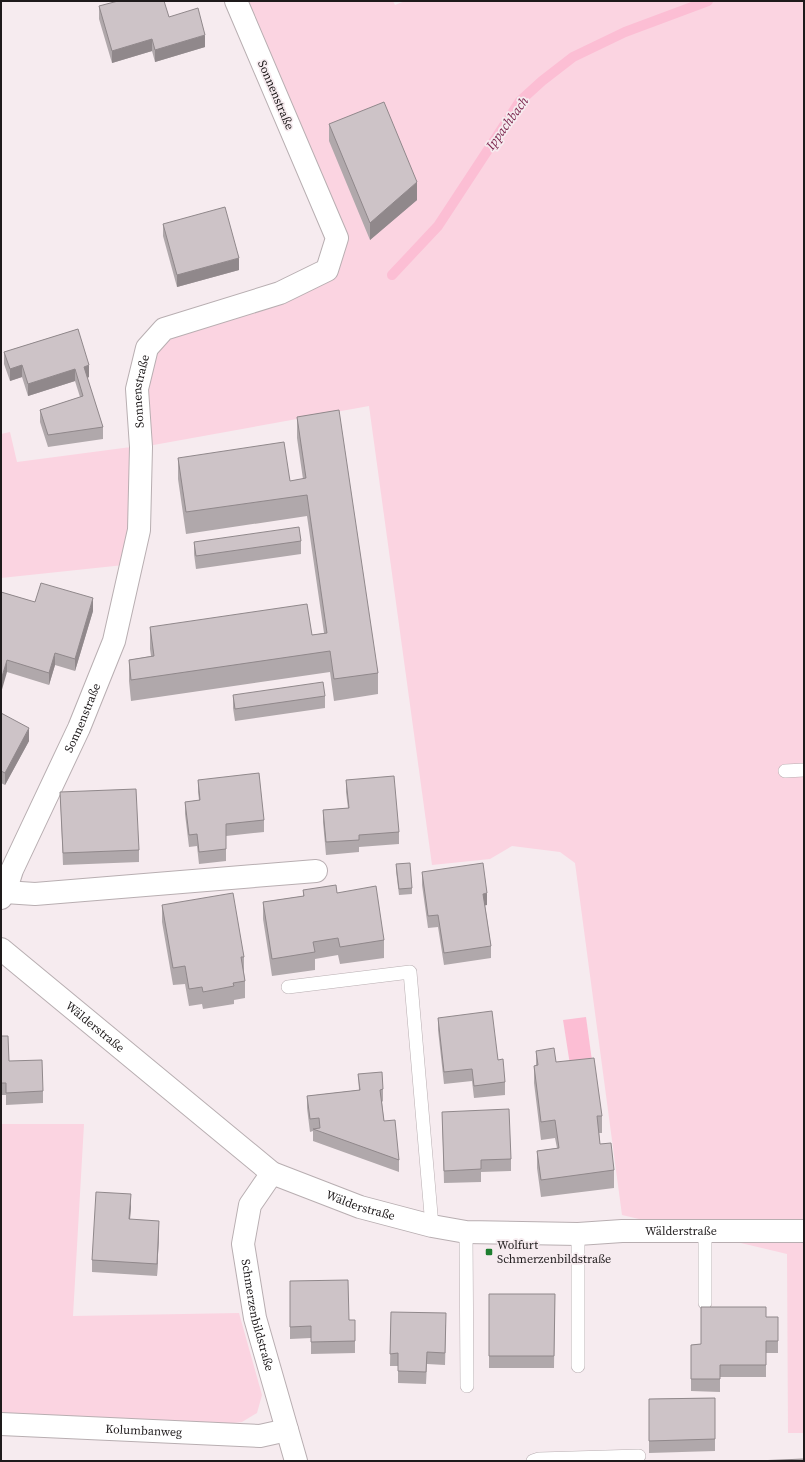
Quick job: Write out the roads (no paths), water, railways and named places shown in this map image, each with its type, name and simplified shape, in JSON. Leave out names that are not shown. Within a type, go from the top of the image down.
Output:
[{"type":"street","name":"Sonnenstraße","points":[[3,895],[12,870],[79,728],[114,641],[139,530],[141,448],[137,390],[147,348],[164,329],[280,293],[327,270],[337,238],[236,1]]},
{"type":"street","points":[[3,895],[35,894],[316,871]]},
{"type":"street","name":"Wälderstraße","points":[[1,949],[272,1173],[360,1207],[432,1226],[466,1232],[578,1234],[622,1231],[804,1231]]},
{"type":"street","name":"Schmerzenbildstraße","points":[[272,1173],[250,1205],[243,1244],[255,1318],[296,1461]]},
{"type":"street","name":"Kolumbanweg","points":[[1,1424],[260,1436],[287,1430]]},
{"type":"lane","points":[[785,771],[804,770]]},
{"type":"lane","points":[[288,987],[410,972],[432,1226]]},
{"type":"lane","points":[[705,1231],[705,1303]]},
{"type":"lane","points":[[466,1232],[467,1386]]},
{"type":"lane","points":[[578,1234],[578,1366]]},
{"type":"lane","points":[[533,1461],[539,1459],[639,1456]]},
{"type":"waterway","name":"Ippachbach","points":[[392,275],[438,226],[520,101],[542,81],[573,57],[625,32],[708,1]]},
{"type":"place","name":"Wolfurt Schmerzenbildstraße","points":[[489,1252]]}]
